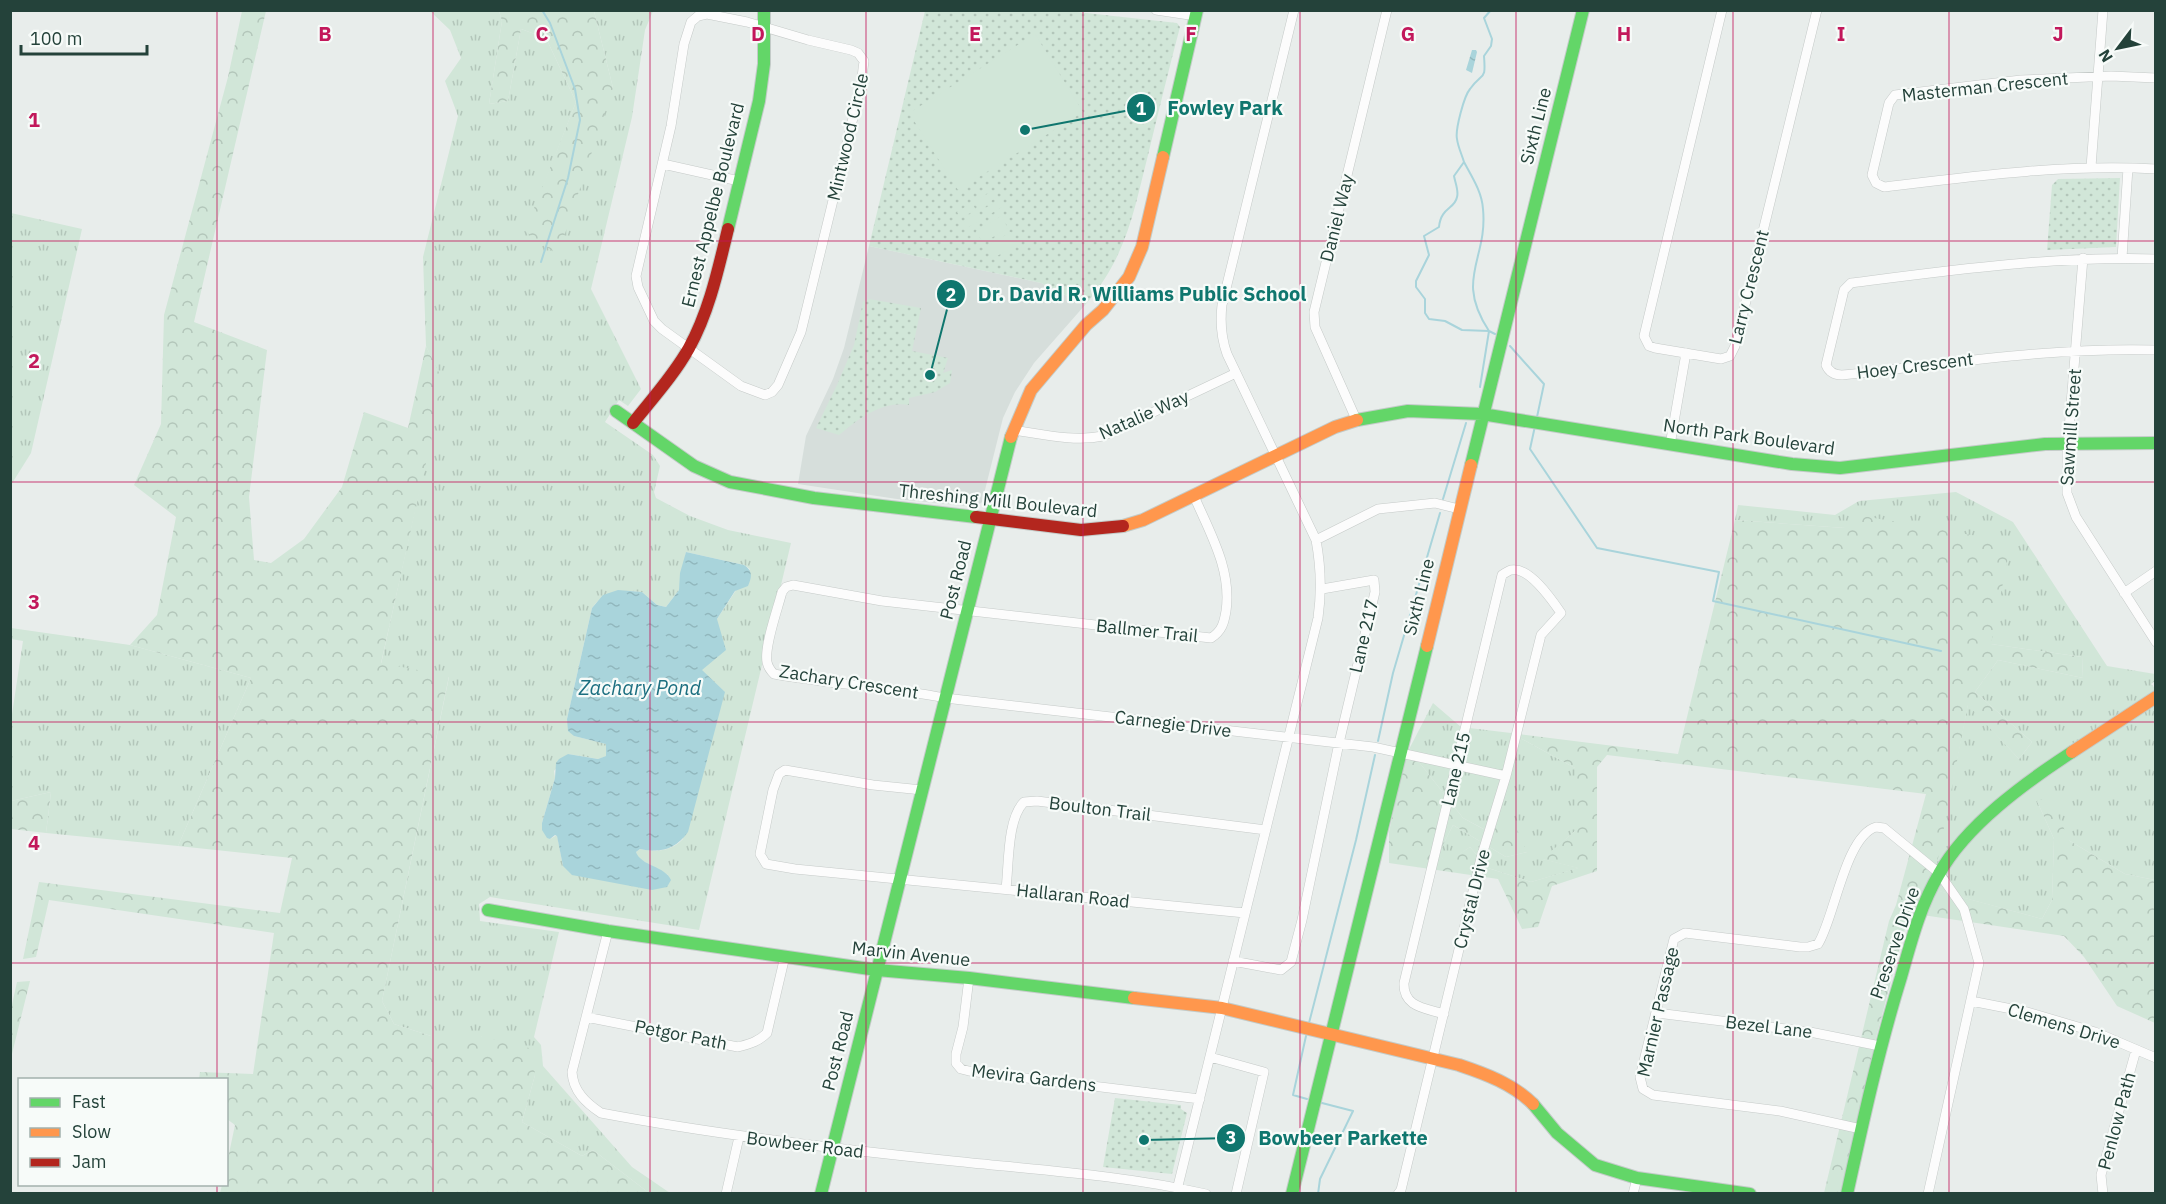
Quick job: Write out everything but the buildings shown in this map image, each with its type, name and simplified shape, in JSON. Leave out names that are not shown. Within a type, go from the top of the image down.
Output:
[{"type":"street","name":"Ernest Appelbe Boulevard","points":[[633,423],[664,385],[689,348],[712,293],[762,86],[764,10]]},
{"type":"street","points":[[1156,10],[1196,13]]},
{"type":"street","points":[[1177,1190],[1318,618],[1322,589],[1316,540],[1236,373],[1221,334],[1222,305],[1294,10]]},
{"type":"street","name":"Daniel Way","points":[[1356,419],[1315,327],[1314,312],[1387,10]]},
{"type":"street","name":"Sixth Line","points":[[1292,1194],[1583,10]]},
{"type":"street","name":"Larry Crescent","points":[[1722,10],[1644,336],[1649,346],[1721,359],[1730,356],[1733,351],[1817,10]]},
{"type":"street","points":[[2103,10],[2091,167],[2156,169]]},
{"type":"street","name":"Post Road","points":[[820,1194],[1013,430],[1022,406],[1042,375],[1086,325],[1103,310],[1129,277],[1142,247],[1196,13]]},
{"type":"street","name":"Mintwood Circle","points":[[710,14],[764,27],[858,53],[864,61],[861,86],[801,332],[778,385],[769,394],[760,394],[731,379],[662,329],[654,321],[635,279],[672,123],[683,48],[691,22],[701,15],[710,14]]},
{"type":"street","points":[[2098,77],[2156,78]]},
{"type":"street","name":"Masterman Crescent","points":[[2091,167],[2015,172],[1884,187],[1876,183],[1872,176],[1889,103],[1895,95],[2021,80],[2098,77]]},
{"type":"street","points":[[663,164],[740,181]]},
{"type":"street","points":[[2122,258],[2128,168]]},
{"type":"street","points":[[2083,258],[2156,259]]},
{"type":"street","name":"Hoey Crescent","points":[[2076,350],[2007,355],[1842,375],[1836,375],[1826,365],[1844,290],[1851,282],[2007,264],[2083,258]]},
{"type":"street","name":"Sawmill Street","points":[[2083,258],[2068,442],[2066,482],[2070,504],[2156,642]]},
{"type":"street","points":[[2076,350],[2156,350]]},
{"type":"street","points":[[1670,445],[1686,353]]},
{"type":"street","name":"Natalie Way","points":[[1013,430],[1070,437],[1103,436],[1236,373]]},
{"type":"street","name":"Threshing Mill Boulevard","points":[[616,411],[694,465],[730,482],[814,498],[1081,530],[1101,530],[1131,524],[1356,419],[1418,409],[1482,414]]},
{"type":"street","name":"North Park Boulevard","points":[[1482,414],[1828,468],[2068,442],[2156,442]]},
{"type":"street","name":"Ballmer Trail","points":[[966,610],[1211,638],[1220,632],[1224,622],[1228,598],[1227,582],[1217,547],[1194,496]]},
{"type":"street","points":[[1316,540],[1378,509],[1435,503],[1459,509]]},
{"type":"street","name":"Lane 215","points":[[1444,1014],[1411,1004],[1404,990],[1502,575],[1511,570],[1526,573],[1549,596],[1561,613]]},
{"type":"street","points":[[2124,593],[2156,571]]},
{"type":"street","name":"Lane 217","points":[[1322,589],[1374,580],[1375,592],[1340,743]]},
{"type":"street","name":"Zachary Crescent","points":[[945,698],[894,689],[774,674],[767,661],[776,616],[782,592],[786,586],[793,585],[882,601],[966,610]]},
{"type":"street","name":"Crystal Drive","points":[[1398,1194],[1401,1190],[1434,1059],[1481,858],[1506,776],[1541,635],[1561,613]]},
{"type":"street","name":"Preserve Drive","points":[[1847,1194],[1880,1046],[1919,916],[1939,873],[1968,834],[2032,778],[2156,697]]},
{"type":"street","name":"Carnegie Drive","points":[[945,698],[1340,743],[1401,752],[1506,776]]},
{"type":"street","points":[[1233,961],[1281,970],[1291,962],[1340,743]]},
{"type":"street","name":"Hallaran Road","points":[[922,790],[873,785],[785,770],[778,774],[773,790],[760,854],[766,864],[812,871],[1245,913]]},
{"type":"street","name":"Boulton Trail","points":[[1006,889],[1013,824],[1016,810],[1024,802],[1036,801],[1266,830]]},
{"type":"street","name":"Marnier Passage","points":[[1861,1129],[1780,1111],[1653,1095],[1640,1084],[1640,1077],[1672,945],[1678,935],[1685,933],[1808,947],[1818,944],[1844,871],[1864,833],[1876,826],[1884,828],[1939,873],[1964,909],[1979,963],[1928,1194]]},
{"type":"street","name":"Marvin Avenue","points":[[488,909],[608,931],[877,970],[969,978],[1222,1008],[1487,1074],[1523,1094],[1540,1110],[1557,1133],[1595,1165],[1637,1178],[1692,1190],[1749,1194]]},
{"type":"street","name":"Bowbeer Road","points":[[608,931],[572,1072],[577,1091],[601,1113],[739,1137],[831,1149],[1118,1178],[1206,1194]]},
{"type":"street","name":"Petgor Path","points":[[586,1017],[738,1047],[761,1039],[767,1033],[785,956]]},
{"type":"street","name":"Mevira Gardens","points":[[969,978],[963,1028],[956,1054],[956,1063],[961,1069],[1200,1099]]},
{"type":"street","name":"Clemens Drive","points":[[1971,1001],[2027,1012],[2073,1025],[2156,1058]]},
{"type":"street","name":"Bezel Lane","points":[[1657,1013],[1810,1032],[1880,1046]]},
{"type":"street","name":"Penlow Path","points":[[2103,1194],[2101,1175],[2136,1050]]},
{"type":"street","points":[[1210,1058],[1264,1072],[1236,1194]]},
{"type":"street","points":[[726,1194],[739,1137]]},
{"type":"street","points":[[1633,1194],[1637,1178]]},
{"type":"shaded area","points":[[869,246],[1041,283],[1085,305],[1034,363],[1015,392],[1003,418],[982,502],[976,507],[897,499],[798,484],[806,436],[833,379],[844,348]]},
{"type":"green space","points":[[242,11],[266,11],[194,322],[267,350],[249,497],[254,560],[271,563],[304,539],[342,487],[364,412],[408,428],[426,346],[444,383],[381,663],[449,676],[382,1001],[394,1024],[431,1036],[481,1036],[529,1048],[535,1075],[522,1122],[582,1156],[593,1150],[649,1193],[220,1193],[222,1186],[228,1186],[228,1158],[235,1125],[228,1120],[228,1078],[199,1078],[200,1072],[253,1074],[274,933],[49,900],[36,957],[23,959],[39,882],[280,913],[292,858],[178,846],[251,678],[130,645],[157,615],[176,517],[134,485],[161,424],[164,315],[228,77]]},
{"type":"green space","points":[[430,11],[499,11],[502,21],[489,104],[508,101],[521,29],[546,38],[576,102],[526,231],[613,88],[594,11],[653,11],[645,30],[632,117],[591,289],[641,389],[628,406],[619,400],[605,422],[653,455],[660,466],[654,492],[656,498],[690,516],[728,530],[791,543],[699,930],[490,897],[479,904],[480,921],[559,932],[534,1037],[541,1045],[543,1066],[632,1167],[670,1193],[649,1193],[593,1150],[582,1156],[522,1122],[535,1075],[481,1036],[431,1036],[394,1024],[382,1001],[449,677],[381,664],[443,383],[426,346],[423,257],[458,116],[445,81],[461,58],[450,30]],"holes":[[[686,552],[744,565],[750,569],[717,619],[701,670],[683,839],[668,849],[658,851],[640,849],[636,852],[638,858],[668,875],[563,866],[557,835],[550,839],[542,823],[555,778],[554,771],[568,754],[598,759],[607,756],[607,744],[574,736],[567,719],[592,608],[608,594],[627,591],[642,592],[657,605],[666,607],[679,590]]]},
{"type":"green space","points":[[499,11],[594,11],[613,88],[558,255],[525,231],[576,102],[546,38],[521,29],[508,101],[489,104],[502,21]]},
{"type":"green space","points":[[925,11],[1068,11],[1177,23],[1180,27],[1139,193],[1127,232],[1111,269],[1085,305],[1041,283],[869,246]]},
{"type":"green space","points":[[1035,34],[1083,112],[958,190],[909,113]]},
{"type":"green space","points":[[2120,178],[2116,247],[2047,250],[2052,185],[2058,179]]},
{"type":"green space","points":[[992,191],[996,198],[981,206],[977,200]]},
{"type":"green space","points":[[998,201],[1002,207],[987,216],[983,209]]},
{"type":"green space","points":[[972,203],[976,210],[961,218],[957,212]]},
{"type":"green space","points":[[11,213],[82,229],[31,453],[11,485]]},
{"type":"green space","points":[[978,213],[982,219],[967,228],[963,222]]},
{"type":"green space","points":[[1001,216],[1008,228],[983,243],[976,231]]},
{"type":"green space","points":[[1011,232],[1018,244],[992,259],[985,247]]},
{"type":"green space","points":[[869,299],[921,308],[912,351],[948,358],[943,373],[952,370],[950,383],[935,392],[909,398],[909,405],[890,405],[871,412],[839,435],[816,428],[854,345],[863,302]]},
{"type":"green space","points":[[1956,492],[2013,522],[2107,666],[2155,674],[2155,681],[2151,684],[2156,689],[2155,880],[2125,874],[2070,841],[2037,801],[2054,839],[2052,900],[2042,919],[1931,889],[1968,704],[2019,759],[2032,742],[1975,692],[1998,660],[2083,678],[2082,657],[1991,644],[1845,528],[1735,520],[1738,505],[1835,515],[1859,501]]},
{"type":"green space","points":[[1863,516],[2011,542],[1991,644],[2082,657],[2083,678],[1998,660],[1975,692],[2032,742],[2019,759],[1968,705],[1932,889],[2042,919],[2052,900],[2054,839],[2037,801],[2049,797],[2070,841],[2125,874],[2155,880],[2155,1023],[2117,1006],[2084,957],[2064,936],[1909,913],[1876,1038],[1841,1193],[1824,1193],[1889,921],[1896,905],[1926,794],[1607,755],[1597,767],[1597,871],[1552,886],[1538,927],[1522,929],[1498,879],[1389,863],[1389,832],[1405,757],[1415,757],[1463,818],[1487,831],[1513,820],[1527,852],[1506,857],[1453,825],[1438,855],[1447,862],[1470,847],[1488,868],[1531,882],[1578,868],[1542,859],[1575,831],[1575,768],[1511,733],[1678,754],[1735,520],[1845,528]]},
{"type":"green space","points":[[11,628],[130,645],[251,678],[178,846],[46,833],[51,792],[11,801],[11,721],[23,641],[11,639]]},
{"type":"green space","points":[[1433,703],[1461,727],[1511,733],[1575,768],[1575,831],[1543,859],[1579,868],[1531,882],[1488,868],[1470,847],[1447,863],[1438,855],[1453,825],[1506,857],[1527,852],[1463,818],[1415,757],[1405,757]]},
{"type":"green space","points":[[51,792],[46,833],[11,829],[11,801]]},
{"type":"green space","points":[[30,981],[11,1058],[11,1009],[17,982]]},
{"type":"green space","points":[[1115,1098],[1181,1105],[1181,1109],[1187,1113],[1172,1174],[1103,1167]]},
{"type":"water","points":[[1472,50],[1477,52],[1472,73],[1466,70]]},
{"type":"water","name":"Zachary Pond","points":[[686,552],[744,565],[751,574],[748,586],[735,591],[717,619],[726,650],[702,670],[725,692],[688,832],[678,843],[667,849],[655,851],[640,849],[636,852],[643,860],[668,875],[671,880],[667,887],[652,890],[572,875],[563,866],[557,836],[547,838],[542,830],[542,823],[555,778],[556,763],[559,759],[568,754],[598,759],[606,756],[606,744],[574,736],[568,731],[567,719],[592,608],[603,595],[618,590],[642,592],[657,605],[666,607],[679,590],[680,573]]},
{"type":"waterway","points":[[541,262],[568,178],[580,120],[575,89],[550,23],[542,10]]},
{"type":"waterway","points":[[1491,10],[1484,18],[1492,39],[1491,46],[1484,56],[1484,73],[1468,93],[1459,121],[1457,139],[1464,162],[1454,176],[1457,189],[1456,201],[1442,216],[1439,227],[1424,236],[1429,255],[1416,281],[1416,287],[1425,299],[1425,313],[1429,319],[1445,321],[1462,330],[1489,331],[1495,334]]},
{"type":"waterway","points":[[1464,162],[1479,191],[1483,209],[1481,242],[1473,283],[1479,313],[1489,331],[1480,387]]},
{"type":"waterway","points":[[1510,346],[1544,384],[1537,417]]},
{"type":"waterway","points":[[1443,499],[1466,423]]},
{"type":"waterway","points":[[1535,426],[1530,449],[1597,548],[1719,572],[1713,601],[1941,651]]},
{"type":"waterway","points":[[1378,741],[1393,673],[1440,513]]},
{"type":"waterway","points":[[1309,1023],[1356,840],[1375,755]]},
{"type":"waterway","points":[[1306,1036],[1293,1095],[1307,1099]]},
{"type":"waterway","points":[[1318,1194],[1320,1179],[1353,1111],[1322,1103]]},
{"type":"traffic: fast","points":[[728,229],[759,101],[764,64],[764,10]]},
{"type":"traffic: fast","points":[[1163,157],[1197,10]]},
{"type":"traffic: fast","points":[[1471,465],[1583,10]]},
{"type":"traffic: fast","points":[[616,411],[694,466],[730,482],[814,498],[976,517]]},
{"type":"traffic: fast","points":[[1357,420],[1408,411],[1482,414],[1792,464],[1840,468],[2045,444],[2156,443]]},
{"type":"traffic: fast","points":[[821,1194],[1011,437]]},
{"type":"traffic: fast","points":[[1292,1194],[1427,646]]},
{"type":"traffic: fast","points":[[1847,1194],[1886,1031],[1917,924],[1932,886],[1951,856],[1981,822],[2017,791],[2072,752]]},
{"type":"traffic: fast","points":[[488,910],[608,931],[877,970],[969,978],[1134,998]]},
{"type":"traffic: fast","points":[[1533,1104],[1557,1133],[1595,1165],[1637,1178],[1750,1194]]},
{"type":"traffic: slow","points":[[1011,437],[1031,390],[1086,325],[1103,310],[1129,277],[1142,247],[1163,157]]},
{"type":"traffic: slow","points":[[1123,526],[1143,520],[1335,427],[1357,420]]},
{"type":"traffic: slow","points":[[1427,646],[1471,465]]},
{"type":"traffic: slow","points":[[2072,752],[2156,697]]},
{"type":"traffic: slow","points":[[1134,998],[1222,1008],[1459,1065],[1508,1085],[1533,1104]]},
{"type":"traffic: jam","points":[[633,423],[677,368],[696,334],[712,290],[728,229]]},
{"type":"traffic: jam","points":[[976,517],[1081,530],[1123,526]]},
{"type":"place","name":"Fowley Park","points":[[1025,130]]},
{"type":"place","name":"Dr. David R. Williams Public School","points":[[930,375]]},
{"type":"place","name":"Bowbeer Parkette","points":[[1144,1140]]}]
